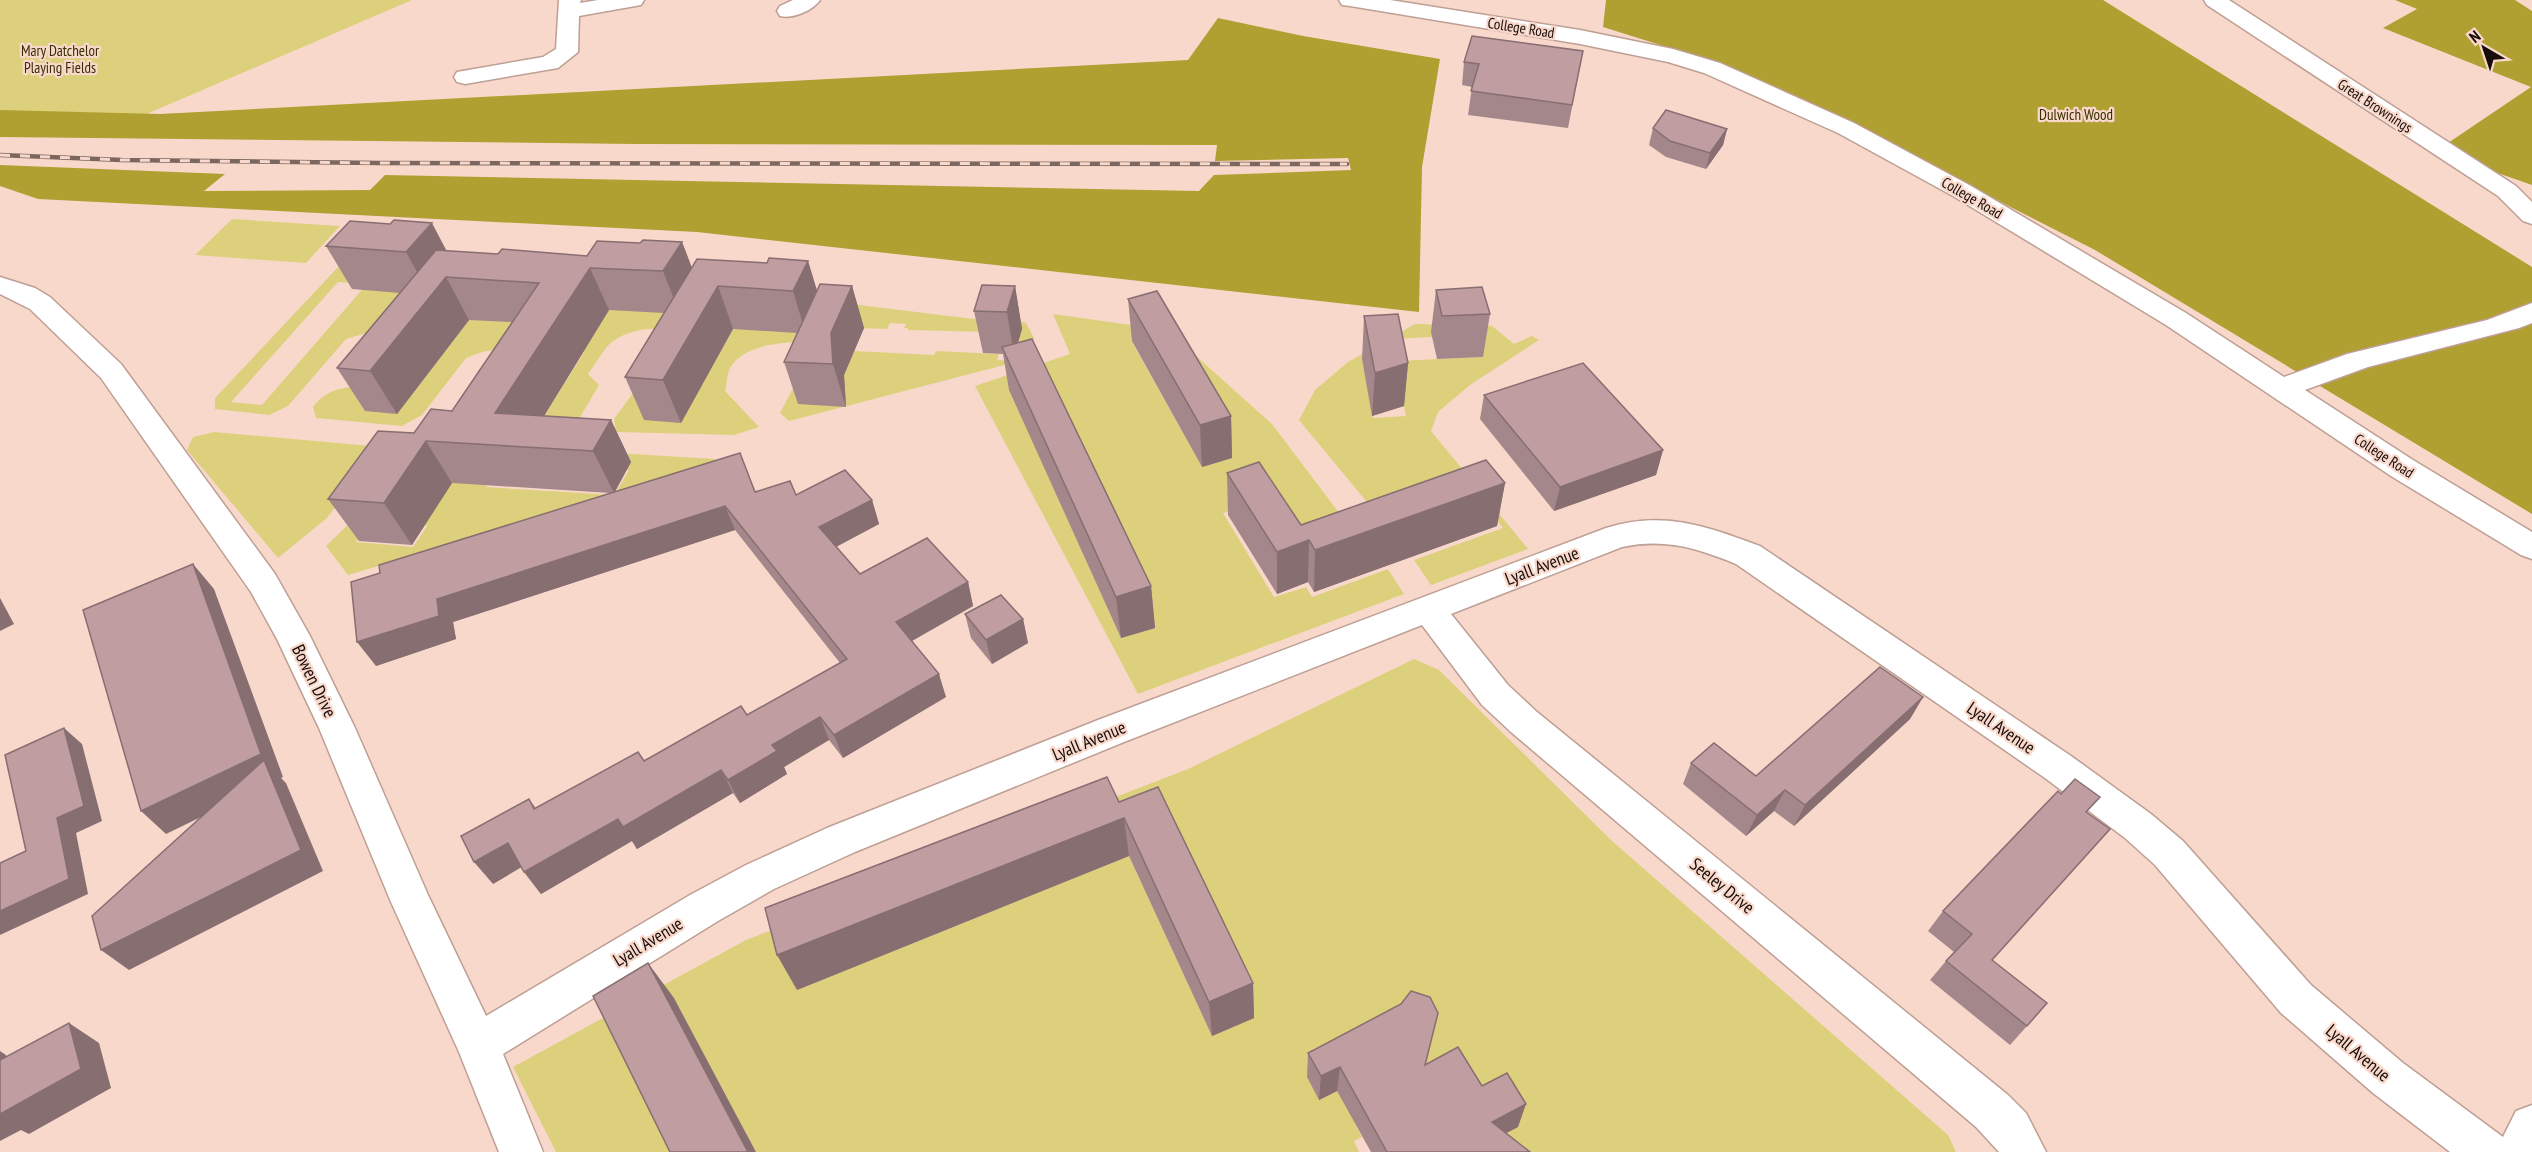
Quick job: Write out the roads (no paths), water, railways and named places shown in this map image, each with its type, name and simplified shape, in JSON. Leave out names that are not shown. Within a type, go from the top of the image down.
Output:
[{"type":"street","points":[[465,77],[550,63],[567,52],[569,6],[633,0]]},
{"type":"street","points":[[788,11],[809,0]]},
{"type":"street","name":"College Road","points":[[1350,0],[1626,45],[1673,56],[1712,68],[1846,128],[1962,191],[2176,319],[2402,468],[2532,547]]},
{"type":"street","name":"Great Brownings","points":[[2215,0],[2398,121],[2520,192],[2532,216]]},
{"type":"street","name":"Bowen Drive","points":[[0,285],[25,294],[40,303],[111,371],[263,583],[293,636],[337,728],[411,902],[478,1045],[521,1152]]},
{"type":"street","points":[[2282,389],[2318,372],[2394,350],[2513,322],[2532,312]]},
{"type":"street","name":"Lyall Avenue","points":[[478,1045],[704,908],[760,877],[841,840],[1103,734],[1617,536],[1648,530],[1710,540],[1748,555],[2058,767],[2138,826],[2169,853],[2296,999],[2347,1046],[2487,1152]]},
{"type":"street","name":"Seeley Drive","points":[[1429,610],[1495,695],[1524,722],[1992,1112],[2010,1129],[2024,1152]]},
{"type":"street","points":[[2519,1152],[2532,1127]]},
{"type":"railway","points":[[0,155],[122,160],[379,163],[1347,164]]},
{"type":"park label","name":"Mary Datchelor Playing Fields","points":[[60,60]]},
{"type":"park label","name":"Dulwich Wood","points":[[2076,115]]}]
